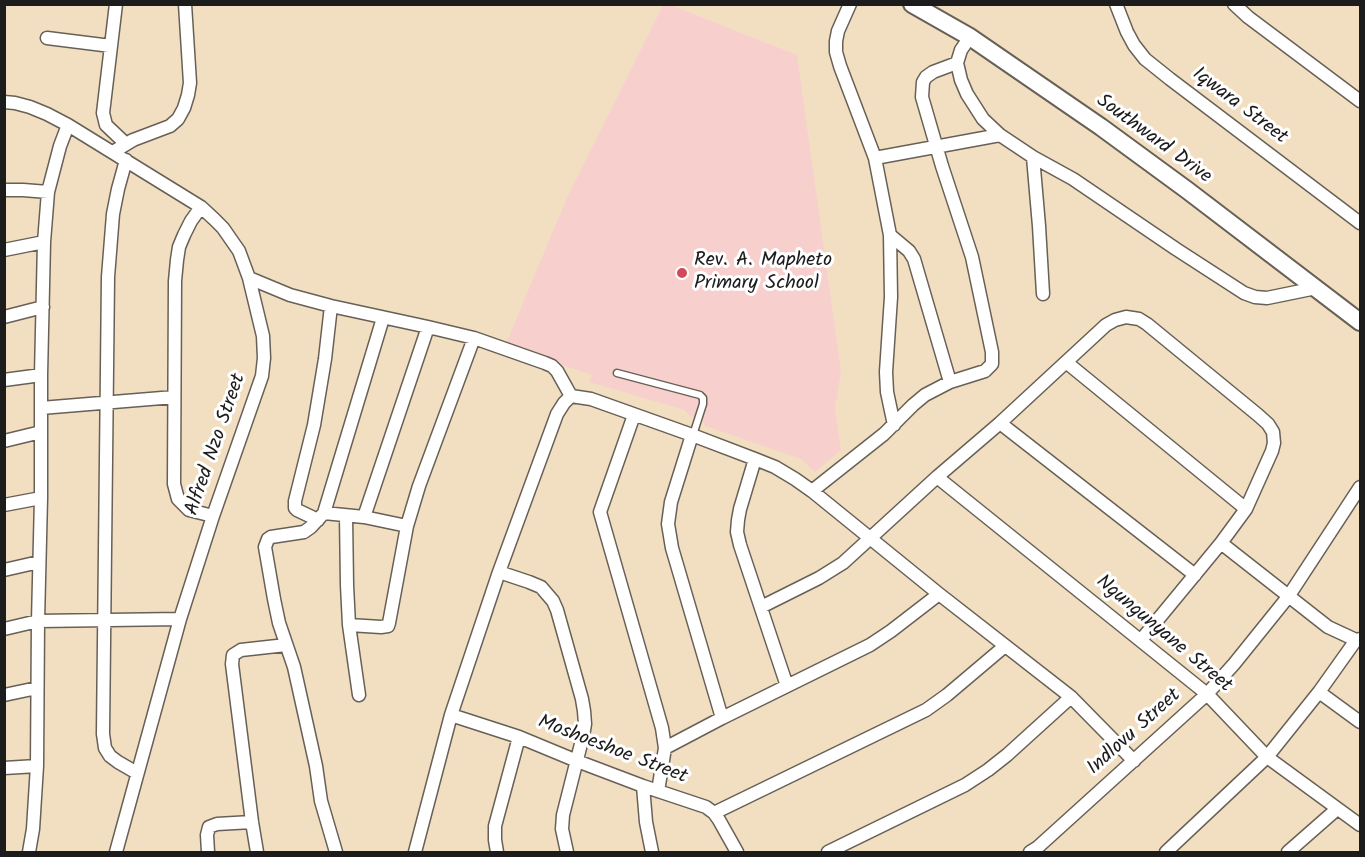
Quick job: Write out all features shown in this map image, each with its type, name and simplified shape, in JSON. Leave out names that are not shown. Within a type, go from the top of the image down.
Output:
[{"type":"main road","name":"Southward Drive","points":[[912,4],[970,37],[1101,127],[1360,322]]},
{"type":"street","points":[[116,4],[103,113],[106,125],[126,144]]},
{"type":"street","points":[[113,152],[126,144],[170,126],[184,108],[190,83],[185,4]]},
{"type":"street","points":[[850,4],[838,31],[836,52],[876,158],[890,235],[891,297],[886,372],[887,392],[894,425]]},
{"type":"street","name":"Iqwara Street","points":[[1116,4],[1127,32],[1145,59],[1360,223]]},
{"type":"street","points":[[1234,4],[1360,101]]},
{"type":"street","points":[[970,37],[958,56],[957,63],[961,80],[966,94],[983,119],[1000,135],[1033,157],[1073,179],[1244,293],[1267,298],[1316,288]]},
{"type":"street","points":[[47,38],[111,46]]},
{"type":"street","points":[[812,490],[871,445],[925,395],[950,382],[985,371],[992,364],[993,358],[972,257],[923,104],[922,90],[926,77],[957,63]]},
{"type":"street","name":"Alfred Nzo Street","points":[[4,102],[30,107],[68,125],[201,207],[223,228],[238,251],[249,278],[263,336],[262,376],[180,619],[116,852]]},
{"type":"street","points":[[29,852],[33,829],[37,766],[44,242],[48,192],[68,125]]},
{"type":"street","points":[[876,158],[1000,135]]},
{"type":"street","points":[[1033,157],[1043,294]]},
{"type":"street","points":[[126,160],[117,189],[110,241],[103,734],[105,748],[110,756],[137,773]]},
{"type":"street","points":[[4,190],[48,192]]},
{"type":"street","points":[[201,207],[184,235],[177,260],[174,484],[176,495],[189,510],[213,516]]},
{"type":"street","points":[[890,235],[909,251],[914,259],[950,382]]},
{"type":"street","points":[[4,249],[44,242]]},
{"type":"street","points":[[249,278],[290,295],[331,306],[474,338],[552,366],[572,396],[591,399],[692,435],[785,473],[812,490],[939,594],[1071,697],[1134,760]]},
{"type":"street","points":[[331,306],[326,359],[295,508],[321,517],[364,517],[407,526]]},
{"type":"street","points":[[4,317],[43,307]]},
{"type":"street","points":[[761,607],[831,571],[854,553],[869,537],[1000,423],[1106,325],[1126,317],[1139,319],[1233,394],[1268,424],[1273,432],[1274,443],[1246,509],[1141,640]]},
{"type":"street","points":[[336,852],[321,801],[316,766],[296,677],[274,599],[266,543],[271,537],[304,532],[321,517],[383,318]]},
{"type":"street","points":[[364,517],[428,327]]},
{"type":"street","points":[[349,625],[388,626],[407,526],[419,486],[474,338]]},
{"type":"street","points":[[1066,362],[1246,509]]},
{"type":"street","points":[[4,380],[41,375]]},
{"type":"street","points":[[415,852],[451,715],[499,573],[557,414],[572,396]]},
{"type":"street","points":[[41,408],[174,397]]},
{"type":"street","points":[[634,415],[600,512],[663,728],[665,748],[658,791]]},
{"type":"street","points":[[1000,423],[1194,575]]},
{"type":"street","points":[[4,441],[41,432]]},
{"type":"street","points":[[692,435],[671,502],[668,524],[672,548],[722,718]]},
{"type":"street","points":[[755,459],[738,520],[737,532],[787,686]]},
{"type":"street","name":"Ngungunyane Street","points":[[937,477],[1207,694],[1267,757],[1360,825]]},
{"type":"street","name":"Indlovu Street","points":[[1030,852],[1207,694],[1288,597],[1360,487]]},
{"type":"street","points":[[4,505],[41,498]]},
{"type":"street","points":[[346,516],[349,625],[359,695]]},
{"type":"street","points":[[1166,852],[1267,757],[1358,640],[1328,627],[1221,543]]},
{"type":"street","points":[[4,570],[39,562]]},
{"type":"street","points":[[499,573],[542,587],[548,593],[557,610],[584,711],[584,730],[563,815],[562,829],[567,852]]},
{"type":"street","points":[[665,748],[870,645],[939,594]]},
{"type":"street","points":[[4,629],[38,621],[180,619]]},
{"type":"street","points":[[257,852],[232,664],[233,655],[241,650],[286,645]]},
{"type":"street","points":[[737,852],[714,813],[926,710],[1005,646]]},
{"type":"street","points":[[4,695],[37,688]]},
{"type":"street","points":[[1319,692],[1360,722]]},
{"type":"street","points":[[828,852],[965,785],[994,765],[1071,697]]},
{"type":"street","name":"Moshoeshoe Street","points":[[451,715],[519,737],[643,786],[706,807],[714,813]]},
{"type":"street","points":[[497,852],[495,826],[519,737]]},
{"type":"street","points":[[4,768],[37,766]]},
{"type":"street","points":[[643,786],[646,822],[652,852]]},
{"type":"street","points":[[1288,852],[1337,809]]},
{"type":"street","points":[[207,852],[209,828],[217,824],[252,822]]},
{"type":"lane","points":[[617,373],[700,395],[703,398],[703,404],[692,435]]},
{"type":"shaded area","name":"Rev. A. Mapheto Primary School","points":[[663,5],[671,5],[797,55],[841,371],[835,409],[841,450],[815,472],[801,459],[705,426],[703,421],[689,415],[685,410],[589,382],[592,375],[505,346],[566,200]]},
{"type":"place","name":"Rev. A. Mapheto Primary School","points":[[682,273]]}]
